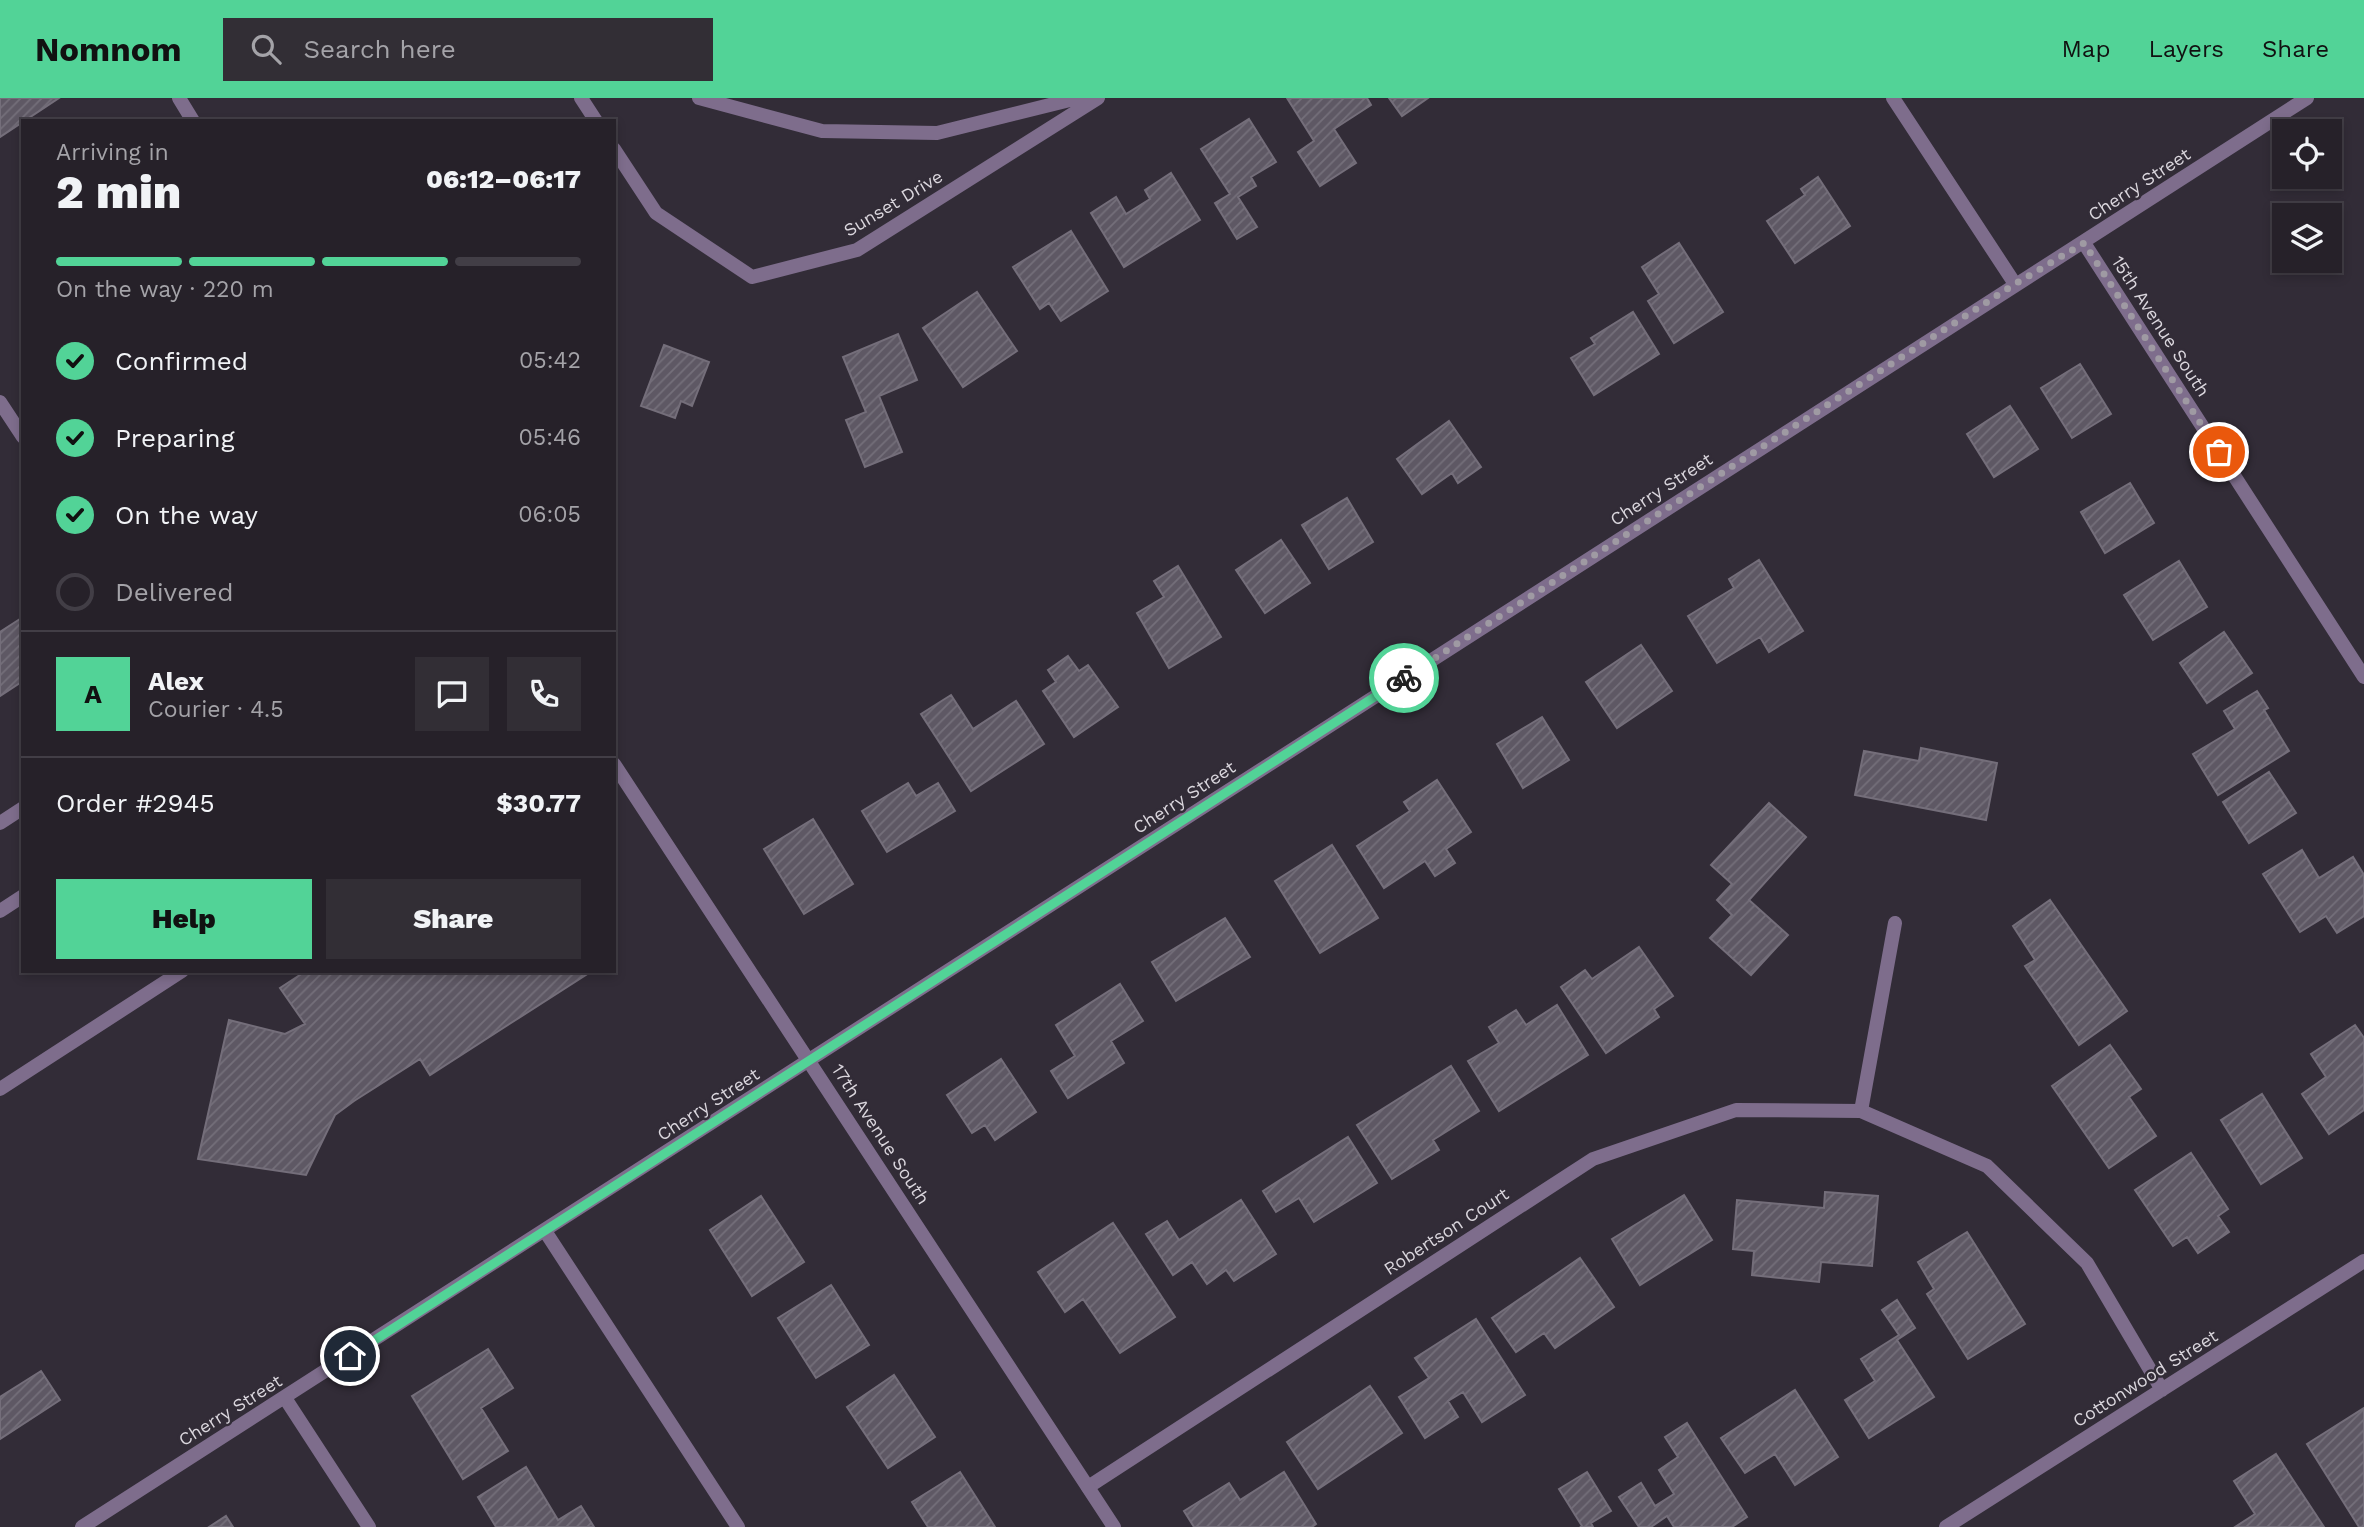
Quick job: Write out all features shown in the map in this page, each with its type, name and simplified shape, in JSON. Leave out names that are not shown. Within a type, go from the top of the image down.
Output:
[{"type":"street","points":[[179,98],[193,119]]},
{"type":"street","points":[[581,98],[595,119]]},
{"type":"street","points":[[699,98],[822,131],[937,133],[1078,98]]},
{"type":"street","name":"Sunset Drive","points":[[616,152],[656,213],[752,277],[857,250],[1098,98]]},
{"type":"street","points":[[1893,98],[2015,284]]},
{"type":"street","name":"Cherry Street","points":[[82,1527],[2306,98]]},
{"type":"street","name":"15th Avenue South","points":[[2084,243],[2364,677]]},
{"type":"street","points":[[0,402],[21,434]]},
{"type":"street","name":"17th Avenue South","points":[[616,767],[1114,1527]]},
{"type":"street","points":[[0,823],[21,809]]},
{"type":"street","points":[[0,911],[21,897]]},
{"type":"street","points":[[1861,1111],[1895,923]]},
{"type":"street","points":[[0,1089],[179,973]]},
{"type":"street","name":"Robertson Court","points":[[1088,1487],[1593,1159],[1736,1110],[1861,1111],[1987,1166],[2087,1263],[2162,1390]]},
{"type":"street","points":[[545,1231],[738,1527]]},
{"type":"street","name":"Cottonwood Street","points":[[1946,1527],[2364,1261]]},
{"type":"street","points":[[285,1398],[369,1527]]},
{"type":"building","points":[[0,98],[59,98],[27,119],[21,119],[21,123],[0,137]]},
{"type":"building","points":[[1287,98],[1367,98],[1371,105],[1334,129],[1356,163],[1320,186],[1298,152],[1314,141]]},
{"type":"building","points":[[1389,98],[1428,98],[1402,116]]},
{"type":"building","points":[[1249,119],[1276,162],[1251,177],[1256,186],[1238,197],[1257,227],[1237,239],[1215,203],[1230,194],[1201,149]]},
{"type":"building","points":[[1171,173],[1200,220],[1124,267],[1091,213],[1116,197],[1126,214],[1150,199],[1145,190]]},
{"type":"building","points":[[1818,177],[1850,226],[1795,263],[1767,221],[1805,195],[1801,189]]},
{"type":"building","points":[[1071,231],[1108,291],[1061,321],[1049,303],[1040,309],[1013,267]]},
{"type":"building","points":[[1679,243],[1723,312],[1674,343],[1648,301],[1659,294],[1642,267]]},
{"type":"building","points":[[977,292],[1017,351],[963,387],[923,328]]},
{"type":"building","points":[[1633,312],[1659,354],[1594,395],[1571,358],[1595,344],[1591,338]]},
{"type":"building","points":[[898,334],[917,380],[879,396],[902,452],[865,467],[846,420],[866,412],[843,357]]},
{"type":"building","points":[[664,345],[709,362],[692,406],[681,401],[675,418],[641,406]]},
{"type":"building","points":[[2080,364],[2111,414],[2072,438],[2041,388]]},
{"type":"building","points":[[2010,406],[2038,449],[1994,477],[1967,434]]},
{"type":"building","points":[[1449,421],[1481,467],[1458,483],[1452,473],[1422,494],[1397,459]]},
{"type":"building","points":[[2130,483],[2154,523],[2105,553],[2081,512]]},
{"type":"building","points":[[1347,498],[1373,542],[1329,569],[1302,525]]},
{"type":"building","points":[[1281,540],[1310,583],[1265,613],[1236,570]]},
{"type":"building","points":[[1759,560],[1803,631],[1769,652],[1760,637],[1717,663],[1688,616],[1734,588],[1729,579]]},
{"type":"building","points":[[2179,561],[2207,607],[2153,640],[2124,595]]},
{"type":"building","points":[[1178,566],[1221,637],[1169,668],[1137,613],[1164,597],[1154,581]]},
{"type":"building","points":[[21,618],[21,682],[0,696],[0,632]]},
{"type":"building","points":[[2224,632],[2252,673],[2207,703],[2180,663]]},
{"type":"building","points":[[1641,645],[1672,691],[1617,728],[1586,682]]},
{"type":"building","points":[[1068,656],[1079,671],[1088,665],[1118,707],[1074,737],[1043,691],[1056,682],[1048,670]]},
{"type":"building","points":[[2257,691],[2268,708],[2264,710],[2289,751],[2218,795],[2193,754],[2235,729],[2224,711]]},
{"type":"building","points":[[951,695],[973,729],[1016,701],[1044,744],[971,791],[921,714]]},
{"type":"building","points":[[1542,717],[1569,760],[1523,788],[1497,744]]},
{"type":"building","points":[[1921,748],[1997,763],[1986,820],[1855,795],[1864,751],[1919,761]]},
{"type":"building","points":[[2269,772],[2296,813],[2249,843],[2223,802]]},
{"type":"building","points":[[1437,780],[1471,832],[1446,849],[1455,863],[1435,876],[1425,861],[1384,888],[1357,846],[1410,811],[1404,802]]},
{"type":"building","points":[[908,783],[916,796],[938,783],[955,811],[887,852],[862,811]]},
{"type":"building","points":[[1769,803],[1806,837],[1749,900],[1788,935],[1751,975],[1710,938],[1732,915],[1717,900],[1732,884],[1711,865]]},
{"type":"building","points":[[813,819],[853,884],[804,914],[764,849]]},
{"type":"building","points":[[1332,845],[1378,918],[1320,953],[1275,881]]},
{"type":"building","points":[[2302,850],[2319,878],[2353,857],[2364,875],[2364,916],[2337,933],[2326,916],[2300,932],[2263,874]]},
{"type":"building","points":[[2050,900],[2127,1011],[2079,1045],[2025,966],[2035,960],[2013,926]]},
{"type":"building","points":[[1225,918],[1250,957],[1176,1001],[1152,962]]},
{"type":"building","points":[[1639,947],[1673,996],[1654,1009],[1659,1017],[1606,1053],[1561,987],[1585,970],[1592,979]]},
{"type":"building","points":[[303,973],[589,973],[430,1075],[420,1059],[354,1101],[335,1115],[306,1175],[198,1159],[229,1020],[285,1034],[305,1024],[280,988]]},
{"type":"building","points":[[1120,984],[1143,1021],[1111,1041],[1124,1063],[1068,1098],[1051,1071],[1075,1056],[1056,1025]]},
{"type":"building","points":[[1557,1005],[1588,1055],[1499,1111],[1468,1061],[1499,1043],[1489,1027],[1516,1010],[1526,1025]]},
{"type":"building","points":[[2355,1025],[2364,1038],[2364,1110],[2329,1134],[2302,1094],[2326,1077],[2311,1054]]},
{"type":"building","points":[[2110,1045],[2141,1089],[2129,1097],[2156,1136],[2109,1168],[2052,1086]]},
{"type":"building","points":[[1001,1059],[1036,1112],[995,1140],[985,1125],[972,1133],[947,1095]]},
{"type":"building","points":[[1451,1066],[1479,1111],[1433,1140],[1439,1150],[1392,1179],[1357,1125]]},
{"type":"building","points":[[2262,1094],[2302,1158],[2261,1184],[2221,1120]]},
{"type":"building","points":[[1348,1137],[1377,1183],[1314,1222],[1299,1198],[1276,1212],[1263,1191]]},
{"type":"building","points":[[2191,1153],[2228,1209],[2218,1216],[2229,1232],[2198,1253],[2187,1237],[2173,1246],[2135,1190]]},
{"type":"building","points":[[1825,1192],[1878,1196],[1872,1266],[1821,1262],[1819,1282],[1752,1275],[1754,1251],[1733,1249],[1737,1200],[1824,1208]]},
{"type":"building","points":[[1684,1195],[1712,1240],[1640,1285],[1612,1239]]},
{"type":"building","points":[[761,1196],[804,1262],[752,1296],[710,1230]]},
{"type":"building","points":[[1241,1200],[1276,1254],[1234,1281],[1226,1270],[1207,1284],[1192,1262],[1173,1275],[1146,1234],[1167,1221],[1179,1240]]},
{"type":"building","points":[[1113,1223],[1175,1317],[1120,1353],[1083,1299],[1065,1312],[1038,1272]]},
{"type":"building","points":[[1967,1232],[2025,1324],[1968,1359],[1927,1294],[1934,1289],[1918,1262]]},
{"type":"building","points":[[1580,1258],[1614,1307],[1555,1348],[1544,1333],[1516,1352],[1492,1318]]},
{"type":"building","points":[[831,1285],[869,1345],[816,1378],[778,1318]]},
{"type":"building","points":[[1897,1300],[1915,1328],[1897,1340],[1934,1397],[1869,1438],[1845,1400],[1875,1381],[1861,1359],[1899,1335],[1882,1310]]},
{"type":"building","points":[[1476,1319],[1525,1395],[1482,1422],[1463,1392],[1448,1401],[1458,1417],[1425,1438],[1399,1397],[1429,1378],[1415,1358]]},
{"type":"building","points":[[488,1349],[513,1388],[481,1408],[508,1451],[463,1479],[412,1396]]},
{"type":"building","points":[[41,1371],[60,1400],[0,1439],[0,1397]]},
{"type":"building","points":[[894,1375],[935,1437],[888,1468],[847,1407]]},
{"type":"building","points":[[1370,1386],[1402,1433],[1318,1489],[1287,1442]]},
{"type":"building","points":[[1795,1390],[1838,1457],[1795,1485],[1775,1454],[1745,1473],[1721,1438]]},
{"type":"building","points":[[2364,1408],[2364,1527],[2359,1527],[2307,1444]]},
{"type":"building","points":[[1687,1423],[1747,1517],[1732,1527],[1674,1527],[1667,1516],[1651,1527],[1639,1527],[1619,1497],[1641,1483],[1655,1506],[1674,1494],[1659,1470],[1678,1457],[1665,1437]]},
{"type":"building","points":[[2276,1454],[2324,1527],[2235,1527],[2255,1514],[2234,1481]]},
{"type":"building","points":[[526,1467],[558,1520],[581,1506],[594,1527],[496,1527],[478,1497]]},
{"type":"building","points":[[960,1472],[995,1527],[928,1527],[912,1502]]},
{"type":"building","points":[[1284,1472],[1316,1524],[1312,1527],[1194,1527],[1184,1511],[1229,1483],[1240,1500]]},
{"type":"building","points":[[1587,1472],[1611,1511],[1591,1523],[1593,1527],[1580,1527],[1582,1526],[1559,1489]]},
{"type":"building","points":[[226,1516],[233,1527],[209,1527]]},
{"type":"way so far","points":[[1404,678],[2015,284],[2084,243],[2219,452]]},
{"type":"route","points":[[350,1356],[1404,678]]}]
